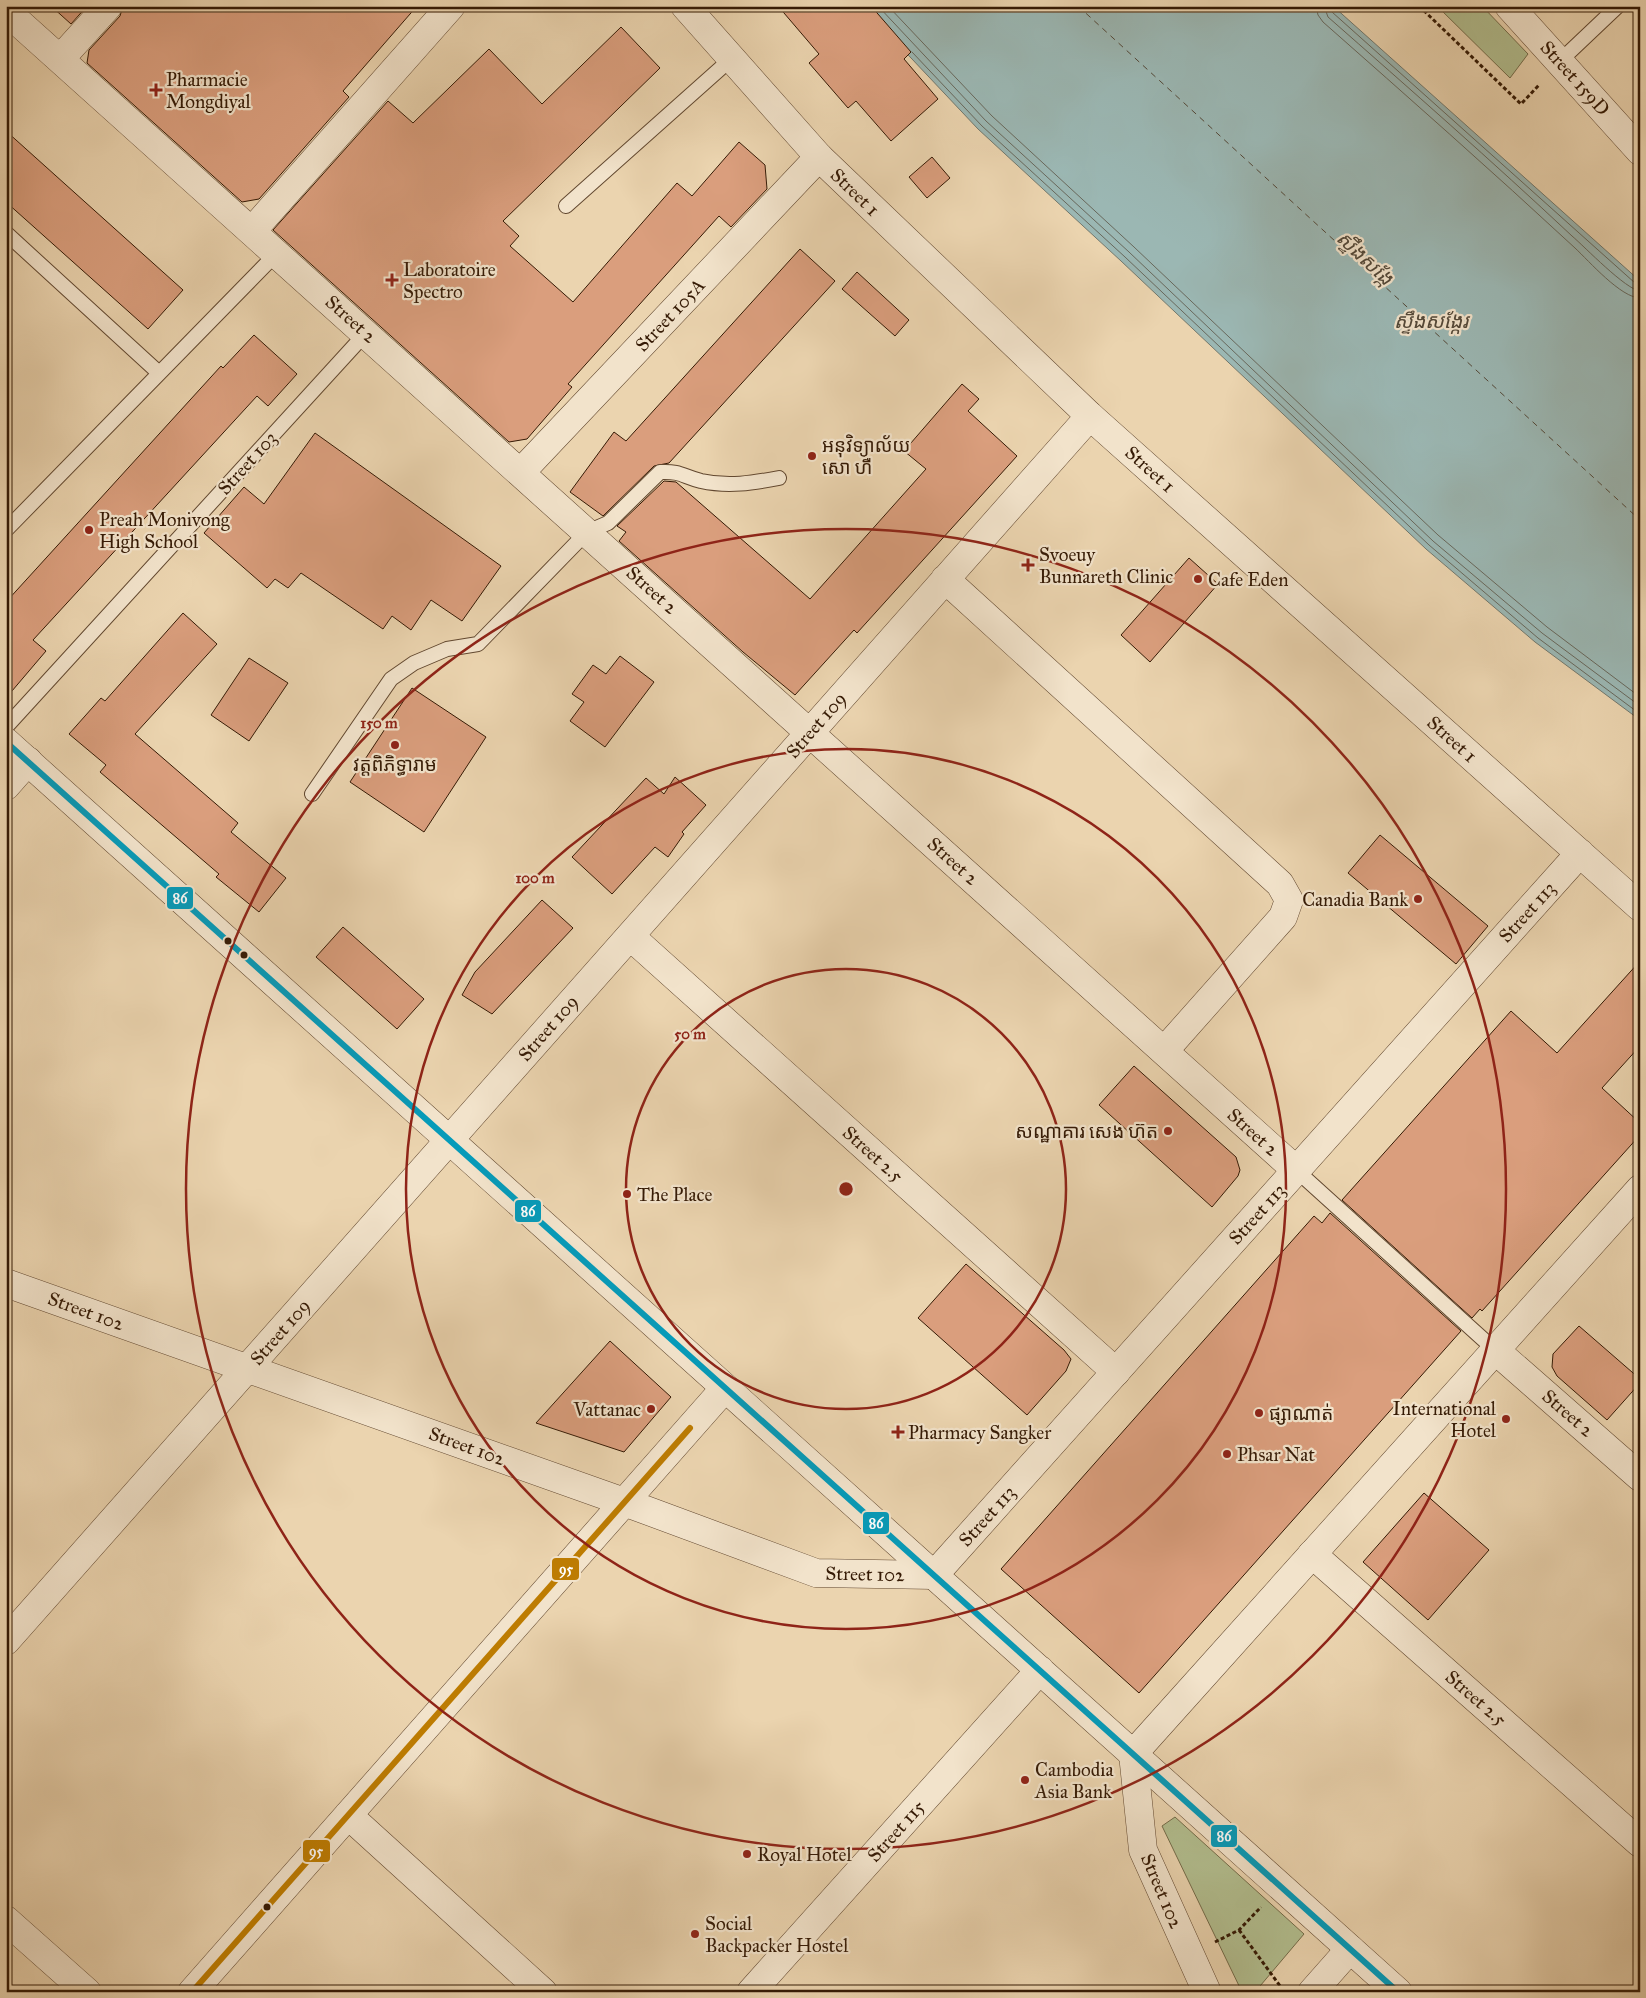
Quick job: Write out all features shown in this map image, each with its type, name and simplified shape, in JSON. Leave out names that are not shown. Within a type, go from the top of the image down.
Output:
[{"type":"street","points":[[61,58],[108,6]]},
{"type":"street","points":[[252,230],[452,6]]},
{"type":"street","name":"Street 1","points":[[685,6],[819,157],[1090,416],[1640,907]]},
{"type":"street","name":"Street 159D","points":[[1509,6],[1640,151]]},
{"type":"street","name":"Street 2","points":[[6,10],[1296,1170]]},
{"type":"street","name":"Street 105A","points":[[521,472],[819,157]]},
{"type":"street","name":"Street 109","points":[[6,1641],[1090,416]]},
{"type":"street","points":[[945,579],[1280,884],[1289,900],[1283,917],[1164,1052]]},
{"type":"street","points":[[6,742],[1398,1992]]},
{"type":"street","points":[[6,786],[28,761]]},
{"type":"street","name":"Street 113","points":[[934,1575],[1580,853]]},
{"type":"street","name":"Street 2.5","points":[[630,936],[1116,1372]]},
{"type":"street","points":[[1133,1754],[1640,1189]]},
{"type":"street","name":"Street 102","points":[[6,1283],[624,1502],[816,1573],[934,1575]]},
{"type":"street","name":"Street 2","points":[[1495,1350],[1640,1477]]},
{"type":"street","points":[[192,1992],[725,1388]]},
{"type":"street","name":"Street 2.5","points":[[1312,1554],[1640,1843]]},
{"type":"street","name":"Street 115","points":[[751,1992],[1040,1670]]},
{"type":"street","name":"Street 102","points":[[1133,1754],[1143,1850],[1207,1992]]},
{"type":"street","points":[[348,1815],[543,1992]]},
{"type":"street","points":[[6,1920],[87,1992]]},
{"type":"street","points":[[1312,1992],[1350,1949]]},
{"type":"lane","points":[[1560,61],[1618,6]]},
{"type":"lane","points":[[566,206],[731,59]]},
{"type":"lane","points":[[6,233],[159,373]]},
{"type":"lane","points":[[6,530],[277,253]]},
{"type":"lane","name":"Street 103","points":[[6,727],[366,332]]},
{"type":"lane","points":[[312,794],[391,679],[414,663],[447,649],[478,644],[588,532],[608,523],[660,472],[678,472],[701,481],[738,485],[779,478]]},
{"type":"lane","points":[[1296,1170],[1495,1350]]},
{"type":"path","points":[[1419,6],[1521,104],[1560,61]]},
{"type":"path","points":[[1190,1955],[1239,1930],[1280,1886]]},
{"type":"path","points":[[1239,1930],[1284,1992]]},
{"type":"green space","points":[[1437,6],[1482,6],[1528,54],[1510,78]]},
{"type":"green space","points":[[1175,1817],[1304,1934],[1255,1992],[1242,1992],[1162,1826]]},
{"type":"water","name":"ស្ទឹងសង្កែរ","points":[[862,6],[1333,6],[1640,281],[1640,720],[1535,642],[1426,549],[1121,261],[978,129]]},
{"type":"building","points":[[51,6],[87,6],[71,24]]},
{"type":"building","points":[[123,6],[417,6],[343,91],[349,97],[259,199],[242,202],[87,63],[89,50],[120,16]]},
{"type":"building","points":[[778,6],[871,6],[911,52],[904,59],[938,99],[891,141],[856,101],[848,108],[809,63],[819,54]]},
{"type":"building","points":[[621,27],[660,68],[503,221],[519,236],[510,246],[573,302],[677,183],[692,196],[739,142],[765,165],[767,189],[731,227],[719,216],[568,384],[572,387],[527,439],[509,442],[273,230],[388,101],[413,123],[489,49],[542,104]]},
{"type":"building","points":[[6,131],[183,290],[148,329],[6,202]]},
{"type":"building","points":[[932,157],[950,178],[927,198],[909,177]]},
{"type":"building","points":[[800,249],[835,281],[669,463],[654,466],[603,516],[570,492],[614,432],[626,441]]},
{"type":"building","points":[[857,272],[909,320],[895,336],[842,289]]},
{"type":"building","points":[[254,335],[297,374],[268,406],[257,396],[33,640],[46,651],[6,698],[6,602],[221,366],[223,368]]},
{"type":"building","points":[[962,384],[979,399],[968,411],[1017,456],[857,633],[854,630],[795,695],[743,652],[619,541],[626,532],[617,526],[664,481],[676,482],[810,599],[926,469],[904,451]]},
{"type":"building","points":[[315,433],[501,566],[462,621],[431,600],[411,630],[392,616],[383,629],[301,573],[288,588],[275,579],[267,588],[204,533],[244,487],[264,504]]},
{"type":"building","points":[[1189,558],[1218,584],[1150,662],[1121,635]]},
{"type":"building","points":[[183,613],[217,644],[135,734],[238,823],[231,832],[286,878],[259,912],[216,877],[219,874],[100,772],[106,765],[69,734],[101,698],[105,701]]},
{"type":"building","points":[[620,656],[654,682],[605,747],[570,721],[584,702],[572,694],[593,665],[606,674]]},
{"type":"building","points":[[249,658],[288,683],[249,741],[211,715]]},
{"type":"building","points":[[412,688],[486,737],[424,832],[350,782]]},
{"type":"building","points":[[675,777],[706,805],[682,832],[684,834],[668,857],[655,847],[612,894],[572,857],[646,778],[664,794]]},
{"type":"building","name":"Canadia Bank","points":[[1380,835],[1488,926],[1456,964],[1348,873]]},
{"type":"building","points":[[542,900],[573,928],[492,1014],[462,995],[475,972]]},
{"type":"building","points":[[343,927],[424,999],[397,1029],[316,957]]},
{"type":"building","points":[[1640,961],[1640,1046],[1602,1088],[1640,1123],[1640,1135],[1482,1311],[1480,1309],[1472,1318],[1342,1200],[1511,1011],[1557,1053]]},
{"type":"building","name":"សណ្ឋាគារ សេង ហ៊ត","points":[[1134,1066],[1236,1157],[1240,1170],[1238,1176],[1212,1207],[1099,1105]]},
{"type":"building","name":"Phsar Nat","points":[[1330,1213],[1461,1331],[1139,1693],[1001,1569],[1314,1216],[1322,1223]]},
{"type":"building","points":[[966,1264],[1064,1350],[1071,1359],[1066,1371],[1027,1415],[918,1318]]},
{"type":"building","points":[[1579,1326],[1640,1379],[1640,1383],[1607,1420],[1557,1376],[1552,1367],[1553,1354]]},
{"type":"building","points":[[610,1341],[671,1397],[624,1452],[536,1423]]},
{"type":"building","points":[[1424,1493],[1489,1550],[1428,1620],[1363,1562]]},
{"type":"ferry route","points":[[1078,6],[1640,520]]},
{"type":"transit line","name":"86","points":[[6,742],[1398,1992]]},
{"type":"transit line","name":"95","points":[[192,1992],[690,1428]]},
{"type":"place","name":"Pharmacie Mongdiyal","points":[[156,90]]},
{"type":"place","name":"Laboratoire Spectro","points":[[392,280]]},
{"type":"place","name":"អនុវិទ្យាល័យ សោ ហឺ","points":[[812,456]]},
{"type":"place","name":"Preah Monivong High School","points":[[89,530]]},
{"type":"place","name":"Svoeuy Bunnareth Clinic","points":[[1028,565]]},
{"type":"place","name":"Cafe Eden","points":[[1198,579]]},
{"type":"place","name":"វត្តពិភិទ្ធារាម","points":[[395,745]]},
{"type":"place","name":"Canadia Bank","points":[[1418,899]]},
{"type":"place","name":"សណ្ឋាគារ សេង ហ៊ត","points":[[1168,1131]]},
{"type":"place","name":"The Place","points":[[627,1194]]},
{"type":"place","name":"Vattanac","points":[[651,1409]]},
{"type":"place","name":"ផ្សាណាត់","points":[[1259,1413]]},
{"type":"place","name":"International Hotel","points":[[1506,1419]]},
{"type":"place","name":"Pharmacy Sangker","points":[[898,1432]]},
{"type":"place","name":"Phsar Nat","points":[[1227,1454]]},
{"type":"place","name":"Cambodia Asia Bank","points":[[1025,1780]]},
{"type":"place","name":"Royal Hotel","points":[[747,1854]]},
{"type":"place","name":"Social Backpacker Hostel","points":[[695,1934]]},
{"type":"water label","name":"ស្ទឹងសង្កែ","points":[[1365,258]]}]
